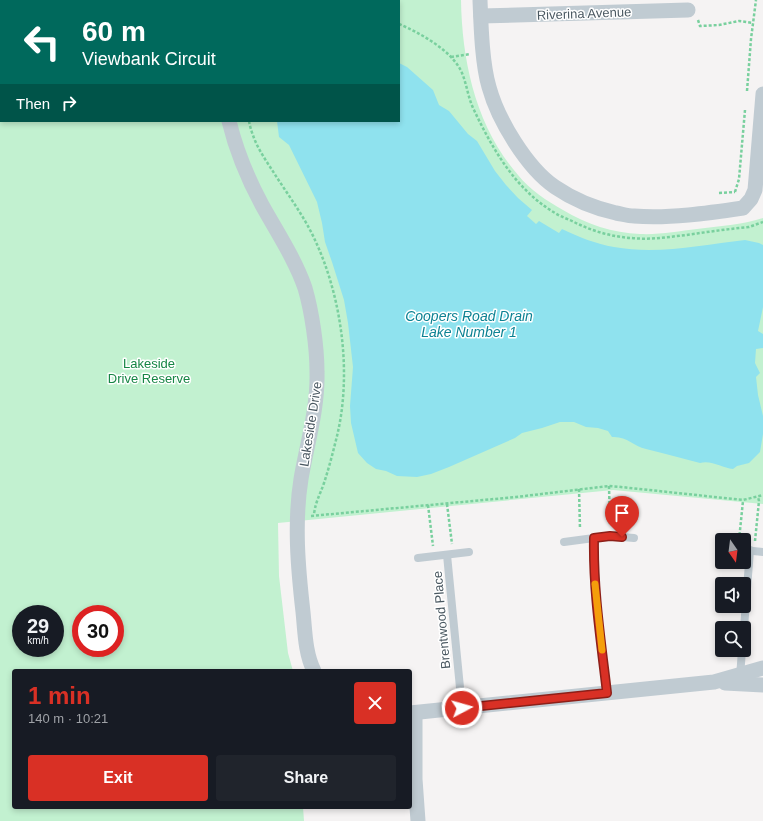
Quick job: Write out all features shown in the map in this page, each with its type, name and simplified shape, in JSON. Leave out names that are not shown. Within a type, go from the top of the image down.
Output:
[{"type":"street","points":[[480,0],[489,88],[500,115],[520,151],[554,186],[577,200],[605,210],[633,216],[662,216],[743,208],[751,200],[755,190],[763,94]]},
{"type":"street","name":"Riverina Avenue","points":[[481,16],[650,6],[688,10]]},
{"type":"street","name":"Lakeside Drive","points":[[229,122],[244,166],[262,205],[288,250],[305,288],[313,329],[317,372],[315,400],[301,481],[298,524],[299,577],[307,651],[313,669]]},
{"type":"street","points":[[418,821],[412,713],[739,679],[763,668]]},
{"type":"street","points":[[739,679],[763,686]]},
{"type":"lane","points":[[564,542],[610,536],[634,538]]},
{"type":"lane","points":[[594,538],[594,564],[607,693]]},
{"type":"lane","points":[[751,550],[763,552]]},
{"type":"lane","name":"Brentwood Place","points":[[418,558],[469,552]]},
{"type":"lane","name":"Brentwood Place","points":[[450,554],[462,708]]},
{"type":"lane","points":[[745,621],[749,569]]},
{"type":"lane","points":[[739,679],[741,657]]},
{"type":"path","points":[[746,98],[756,0]]},
{"type":"path","points":[[688,10],[694,10],[700,26],[719,25],[739,21],[753,23]]},
{"type":"path","points":[[400,24],[436,44],[451,57],[462,72],[469,101],[489,142],[508,170],[529,193],[555,213],[588,228],[607,234],[632,238],[655,239],[749,226],[763,222]]},
{"type":"path","points":[[735,192],[739,179],[745,106]]},
{"type":"path","points":[[719,193],[739,192]]},
{"type":"path","points":[[609,486],[610,536]]},
{"type":"path","points":[[314,516],[447,504],[609,486],[621,486],[743,500],[763,495]]},
{"type":"path","points":[[579,489],[580,540]]},
{"type":"path","points":[[751,545],[759,501],[758,497]]},
{"type":"path","points":[[740,533],[743,500]]},
{"type":"path","points":[[447,504],[450,554]]},
{"type":"path","points":[[428,505],[434,556]]},
{"type":"green space","name":"Lakeside Drive Reserve","points":[[400,0],[461,0],[464,47],[468,70],[482,115],[504,156],[518,175],[539,195],[581,220],[620,232],[647,234],[669,233],[739,224],[763,218],[763,504],[613,490],[278,523],[279,576],[288,653],[292,669],[12,669],[12,809],[303,809],[304,821],[0,821],[0,122],[400,122]]},
{"type":"water","name":"Coopers Road Drain Lake Number 1","points":[[400,64],[407,67],[433,90],[439,105],[449,111],[468,134],[477,141],[495,171],[506,185],[532,210],[527,216],[536,224],[539,221],[559,233],[562,229],[601,244],[630,249],[663,250],[745,240],[763,245],[763,307],[758,331],[763,334],[763,348],[756,349],[755,363],[760,373],[756,377],[758,395],[763,416],[763,434],[760,452],[749,463],[737,466],[733,469],[713,463],[700,463],[641,448],[622,438],[612,437],[608,431],[598,428],[586,427],[574,422],[560,422],[522,433],[515,438],[431,474],[417,477],[397,476],[386,471],[376,469],[367,463],[358,453],[351,423],[350,406],[353,367],[348,323],[344,300],[325,242],[317,202],[289,145],[279,137],[277,122],[400,122]]},
{"type":"slow traffic","points":[[595,584],[602,650]]},
{"type":"route","points":[[462,708],[607,693],[597,606],[594,538],[610,536],[622,537]]}]
